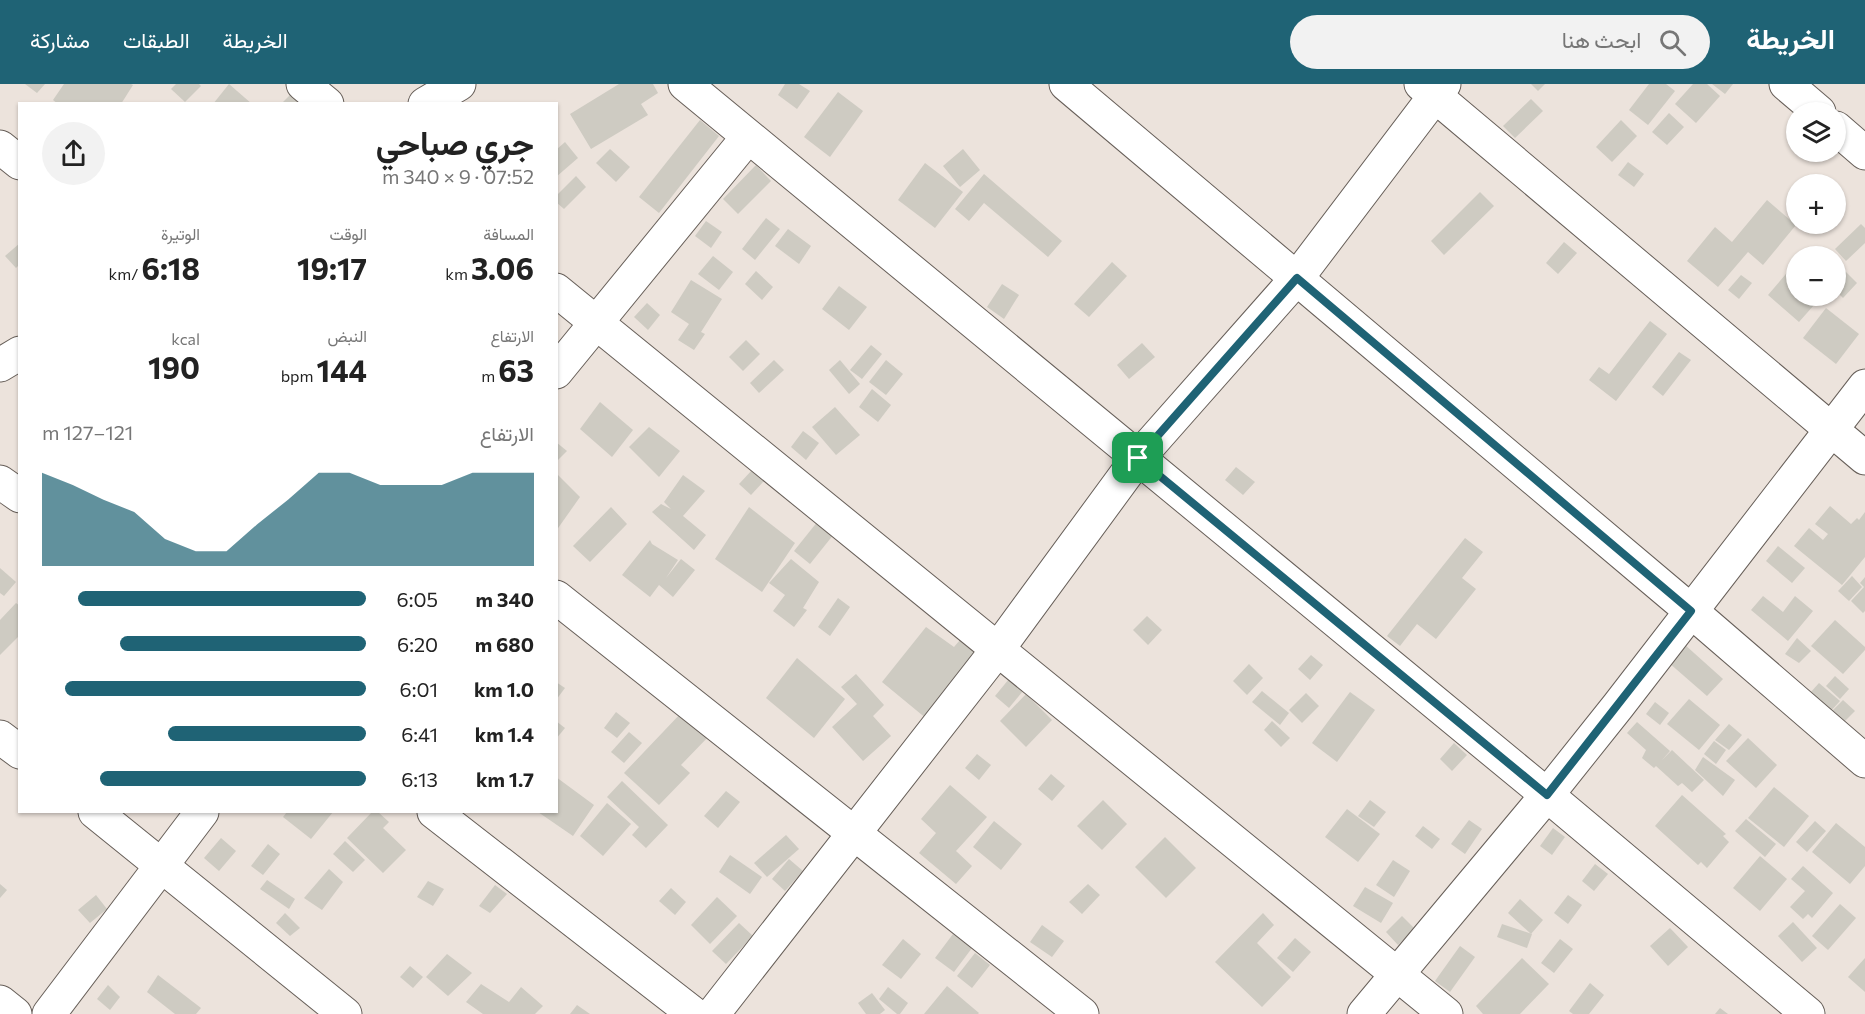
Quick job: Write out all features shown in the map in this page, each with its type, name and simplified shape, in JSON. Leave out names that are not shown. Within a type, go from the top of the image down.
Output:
[{"type":"street","points":[[303,84],[325,102]]},
{"type":"street","points":[[428,102],[459,84]]},
{"type":"street","points":[[685,84],[1547,795],[1808,1014]]},
{"type":"street","points":[[1066,84],[1691,611],[1865,761]]},
{"type":"street","points":[[1786,84],[1807,102]]},
{"type":"street","points":[[713,1014],[998,649],[1138,458],[1297,278],[1434,88],[1865,459]]},
{"type":"street","points":[[558,370],[748,136]]},
{"type":"street","points":[[1846,137],[1865,153]]},
{"type":"street","points":[[0,147],[18,161]]},
{"type":"street","points":[[558,292],[1446,1014]]},
{"type":"street","points":[[0,365],[18,354]]},
{"type":"street","points":[[1364,1014],[1547,795],[1865,386]]},
{"type":"street","points":[[0,482],[18,495]]},
{"type":"street","points":[[558,599],[1082,1014]]},
{"type":"street","points":[[0,736],[18,750]]},
{"type":"street","points":[[96,813],[345,1014]]},
{"type":"street","points":[[49,1014],[201,813]]},
{"type":"street","points":[[435,813],[694,1014]]},
{"type":"street","points":[[0,1002],[15,1014]]},
{"type":"building","points":[[25,84],[45,84],[37,93]]},
{"type":"building","points":[[64,84],[133,85],[122,102],[56,102],[53,100]]},
{"type":"building","points":[[176,84],[199,84],[201,86],[185,102],[171,89]]},
{"type":"building","points":[[229,84],[250,102],[215,102]]},
{"type":"building","points":[[619,84],[653,84],[658,93],[641,104],[648,115],[591,149],[570,114]]},
{"type":"building","points":[[785,84],[799,84],[810,91],[797,109],[778,95]]},
{"type":"building","points":[[1531,84],[1545,84],[1538,91]]},
{"type":"building","points":[[1649,84],[1666,84],[1675,91],[1648,125],[1629,110]]},
{"type":"building","points":[[1693,84],[1707,84],[1720,96],[1696,123],[1675,104]]},
{"type":"building","points":[[1712,84],[1733,84],[1725,94]]},
{"type":"building","points":[[293,92],[302,102],[283,102]]},
{"type":"building","points":[[838,92],[863,111],[830,157],[804,137]]},
{"type":"building","points":[[1531,99],[1543,111],[1515,138],[1503,126]]},
{"type":"building","points":[[1669,113],[1684,127],[1667,145],[1652,132]]},
{"type":"building","points":[[700,120],[719,136],[659,213],[639,197]]},
{"type":"building","points":[[1621,120],[1637,136],[1612,162],[1596,147]]},
{"type":"building","points":[[565,142],[578,158],[558,175],[558,148]]},
{"type":"building","points":[[610,149],[630,167],[616,182],[596,163]]},
{"type":"building","points":[[963,149],[980,170],[960,187],[943,166]]},
{"type":"building","points":[[1628,162],[1644,174],[1634,187],[1618,175]]},
{"type":"building","points":[[925,163],[963,192],[935,228],[898,200]]},
{"type":"building","points":[[756,165],[771,181],[738,214],[723,199]]},
{"type":"building","points":[[984,174],[1062,241],[1048,257],[984,203],[969,221],[955,209]]},
{"type":"building","points":[[576,176],[586,187],[564,209],[558,204],[558,194]]},
{"type":"building","points":[[1480,192],[1494,206],[1444,255],[1431,241]]},
{"type":"building","points":[[1767,200],[1786,216],[1786,234],[1789,234],[1763,265],[1748,252],[1718,287],[1687,261],[1715,227],[1732,242]]},
{"type":"building","points":[[766,218],[780,229],[755,260],[742,249]]},
{"type":"building","points":[[706,221],[722,232],[711,248],[695,236]]},
{"type":"building","points":[[1861,224],[1865,228],[1865,243],[1846,261],[1846,246],[1838,246]]},
{"type":"building","points":[[788,229],[811,246],[799,264],[775,246]]},
{"type":"building","points":[[1564,242],[1577,253],[1558,274],[1546,263]]},
{"type":"building","points":[[18,245],[18,266],[16,268],[5,256]]},
{"type":"building","points":[[713,256],[733,272],[719,290],[698,274]]},
{"type":"building","points":[[1112,262],[1127,276],[1089,317],[1074,304]]},
{"type":"building","points":[[756,271],[773,287],[762,300],[745,284]]},
{"type":"building","points":[[1846,272],[1857,283],[1846,295]]},
{"type":"building","points":[[1786,274],[1786,306],[1813,306],[1799,322],[1768,295]]},
{"type":"building","points":[[1741,275],[1752,283],[1739,299],[1728,290]]},
{"type":"building","points":[[691,280],[722,299],[701,332],[705,334],[694,350],[678,340],[689,324],[671,312]]},
{"type":"building","points":[[1002,284],[1019,295],[1004,319],[987,307]]},
{"type":"building","points":[[839,286],[867,307],[849,330],[822,309]]},
{"type":"building","points":[[647,303],[660,315],[648,330],[634,317]]},
{"type":"building","points":[[1826,308],[1859,334],[1836,364],[1803,338]]},
{"type":"building","points":[[1650,321],[1667,334],[1616,401],[1589,380],[1599,367],[1609,374]]},
{"type":"building","points":[[746,340],[760,354],[743,371],[729,357]]},
{"type":"building","points":[[1142,343],[1155,357],[1129,379],[1117,365]]},
{"type":"building","points":[[871,345],[882,354],[862,379],[850,370]]},
{"type":"building","points":[[1679,352],[1691,360],[1663,396],[1652,387]]},
{"type":"building","points":[[774,360],[784,370],[759,393],[750,383]]},
{"type":"building","points":[[840,360],[860,384],[849,394],[829,370]]},
{"type":"building","points":[[886,360],[903,374],[886,395],[869,382]]},
{"type":"building","points":[[872,389],[891,405],[878,422],[859,407]]},
{"type":"building","points":[[600,402],[633,430],[612,457],[580,429]]},
{"type":"building","points":[[835,407],[860,435],[836,455],[812,427]]},
{"type":"building","points":[[649,427],[680,451],[659,477],[629,447]]},
{"type":"building","points":[[803,431],[819,443],[806,460],[791,447]]},
{"type":"building","points":[[558,444],[567,451],[558,460]]},
{"type":"building","points":[[1236,467],[1255,482],[1243,495],[1225,480]]},
{"type":"building","points":[[753,469],[765,480],[751,495],[739,484]]},
{"type":"building","points":[[558,475],[580,497],[558,528]]},
{"type":"building","points":[[683,475],[705,491],[683,516],[706,535],[694,550],[652,512],[661,504],[671,509],[664,502]]},
{"type":"building","points":[[1830,506],[1851,524],[1857,518],[1859,520],[1865,512],[1865,557],[1842,585],[1794,546],[1809,528],[1823,540],[1828,534],[1815,524]]},
{"type":"building","points":[[611,507],[627,524],[590,562],[573,546]]},
{"type":"building","points":[[749,507],[795,543],[762,592],[715,559]]},
{"type":"building","points":[[818,521],[834,534],[810,564],[794,551]]},
{"type":"building","points":[[1465,538],[1483,552],[1462,578],[1476,589],[1436,639],[1417,624],[1400,646],[1387,636]]},
{"type":"building","points":[[650,540],[652,544],[678,560],[666,578],[681,559],[695,570],[673,597],[659,585],[650,597],[622,575]]},
{"type":"building","points":[[1778,546],[1805,568],[1792,583],[1766,561]]},
{"type":"building","points":[[791,559],[819,582],[803,608],[807,610],[794,627],[773,611],[785,595],[769,583]]},
{"type":"building","points":[[0,568],[16,582],[4,596],[0,593]]},
{"type":"building","points":[[1852,576],[1862,587],[1849,601],[1838,591]]},
{"type":"building","points":[[1865,577],[1865,611],[1863,613],[1851,601],[1864,587],[1860,583]]},
{"type":"building","points":[[1763,596],[1783,612],[1795,596],[1813,611],[1788,641],[1751,610]]},
{"type":"building","points":[[838,598],[850,607],[830,636],[818,627]]},
{"type":"building","points":[[16,603],[18,604],[18,637],[0,655],[0,620]]},
{"type":"building","points":[[1147,616],[1162,630],[1148,645],[1133,630]]},
{"type":"building","points":[[1835,620],[1865,647],[1865,650],[1843,674],[1811,646]]},
{"type":"building","points":[[926,627],[954,647],[960,640],[985,658],[933,724],[882,682]]},
{"type":"building","points":[[1797,638],[1811,651],[1799,663],[1785,654]]},
{"type":"building","points":[[1684,644],[1723,679],[1707,696],[1668,662]]},
{"type":"building","points":[[1311,655],[1323,665],[1310,680],[1298,669]]},
{"type":"building","points":[[797,658],[845,699],[814,738],[766,698]]},
{"type":"building","points":[[1249,664],[1263,678],[1247,695],[1233,681]]},
{"type":"building","points":[[856,674],[884,705],[873,716],[891,736],[863,761],[832,727],[857,704],[841,687]]},
{"type":"building","points":[[1835,676],[1849,689],[1840,699],[1826,686]]},
{"type":"building","points":[[1009,679],[1023,691],[1009,708],[995,696]]},
{"type":"building","points":[[558,683],[565,688],[558,697]]},
{"type":"building","points":[[1819,683],[1840,701],[1830,712],[1810,693]]},
{"type":"building","points":[[1262,691],[1289,713],[1280,725],[1252,702]]},
{"type":"building","points":[[1350,692],[1375,710],[1337,762],[1312,743]]},
{"type":"building","points":[[1306,693],[1319,706],[1302,723],[1289,710]]},
{"type":"building","points":[[1026,694],[1052,720],[1026,747],[1000,721]]},
{"type":"building","points":[[1689,699],[1720,725],[1699,750],[1667,724]]},
{"type":"building","points":[[1843,700],[1855,711],[1843,723],[1831,712]]},
{"type":"building","points":[[1655,702],[1669,713],[1660,725],[1646,714]]},
{"type":"building","points":[[683,711],[709,736],[681,765],[690,773],[659,805],[624,773]]},
{"type":"building","points":[[616,712],[630,723],[617,738],[604,728]]},
{"type":"building","points":[[1272,721],[1290,738],[1281,747],[1264,730]]},
{"type":"building","points":[[1637,722],[1670,751],[1662,760],[1672,750],[1704,780],[1692,792],[1682,783],[1678,786],[1656,766],[1654,768],[1642,758],[1646,750],[1627,733]]},
{"type":"building","points":[[558,723],[565,728],[558,737]]},
{"type":"building","points":[[1729,724],[1742,735],[1729,750],[1715,740]]},
{"type":"building","points":[[629,732],[642,743],[624,763],[611,752]]},
{"type":"building","points":[[1748,738],[1777,765],[1756,788],[1726,761]]},
{"type":"building","points":[[1714,741],[1726,750],[1716,764],[1704,754]]},
{"type":"building","points":[[1454,743],[1467,755],[1452,771],[1440,759]]},
{"type":"building","points":[[977,754],[991,765],[979,780],[965,768]]},
{"type":"building","points":[[1703,757],[1735,780],[1723,796],[1695,770]]},
{"type":"building","points":[[1051,774],[1065,786],[1052,801],[1038,789]]},
{"type":"building","points":[[558,778],[594,805],[573,836],[539,813],[558,813]]},
{"type":"building","points":[[622,781],[668,825],[646,848],[632,835],[639,827],[607,797]]},
{"type":"building","points":[[950,785],[987,817],[956,851],[972,866],[956,884],[919,853],[936,833],[921,819]]},
{"type":"building","points":[[1774,787],[1809,816],[1784,847],[1748,818]]},
{"type":"building","points":[[726,791],[740,802],[718,828],[704,816]]},
{"type":"building","points":[[1682,795],[1726,834],[1723,836],[1729,842],[1707,868],[1701,862],[1698,865],[1655,826]]},
{"type":"building","points":[[1103,800],[1127,824],[1102,850],[1077,826]]},
{"type":"building","points":[[1370,800],[1386,812],[1374,827],[1358,816]]},
{"type":"building","points":[[607,803],[631,824],[603,856],[580,836]]},
{"type":"building","points":[[1347,809],[1380,834],[1358,862],[1325,837]]},
{"type":"building","points":[[286,813],[332,813],[311,839],[283,817]]},
{"type":"building","points":[[371,813],[379,813],[389,822],[383,828],[406,850],[383,873],[347,838]]},
{"type":"building","points":[[1746,819],[1776,844],[1765,857],[1735,831]]},
{"type":"building","points":[[1469,820],[1482,829],[1465,854],[1451,844]]},
{"type":"building","points":[[994,821],[1022,844],[1001,870],[973,847]]},
{"type":"building","points":[[1815,821],[1826,831],[1807,852],[1796,842]]},
{"type":"building","points":[[1836,823],[1865,847],[1865,866],[1850,884],[1812,852]]},
{"type":"building","points":[[1423,826],[1440,839],[1432,849],[1415,836]]},
{"type":"building","points":[[1553,828],[1565,837],[1552,855],[1540,846]]},
{"type":"building","points":[[786,835],[799,849],[767,877],[754,863]]},
{"type":"building","points":[[1165,837],[1196,868],[1166,898],[1135,867]]},
{"type":"building","points":[[221,838],[236,851],[219,871],[204,858]]},
{"type":"building","points":[[345,841],[365,860],[353,872],[333,854]]},
{"type":"building","points":[[268,844],[280,854],[263,875],[251,866]]},
{"type":"building","points":[[730,855],[762,877],[750,894],[719,872]]},
{"type":"building","points":[[1760,856],[1787,879],[1760,911],[1733,888]]},
{"type":"building","points":[[789,859],[803,871],[785,891],[772,879]]},
{"type":"building","points":[[1393,860],[1410,871],[1394,897],[1376,885]]},
{"type":"building","points":[[1595,864],[1608,874],[1594,891],[1582,881]]},
{"type":"building","points":[[1803,866],[1833,893],[1812,918],[1808,914],[1803,919],[1790,907],[1805,891],[1791,879]]},
{"type":"building","points":[[329,869],[343,882],[322,910],[304,898]]},
{"type":"building","points":[[267,880],[295,899],[289,909],[260,889]]},
{"type":"building","points":[[428,881],[444,889],[433,906],[417,897]]},
{"type":"building","points":[[0,884],[7,890],[0,898]]},
{"type":"building","points":[[1088,884],[1100,895],[1082,914],[1069,902]]},
{"type":"building","points":[[495,885],[507,894],[490,913],[479,906]]},
{"type":"building","points":[[1365,887],[1393,903],[1381,923],[1353,906]]},
{"type":"building","points":[[671,888],[686,902],[675,915],[659,901]]},
{"type":"building","points":[[96,895],[107,909],[90,923],[78,910]]},
{"type":"building","points":[[1568,895],[1582,905],[1568,924],[1554,913]]},
{"type":"building","points":[[717,897],[737,916],[710,944],[691,925]]},
{"type":"building","points":[[1520,899],[1543,920],[1531,934],[1508,913]]},
{"type":"building","points":[[1840,904],[1856,918],[1828,950],[1812,936]]},
{"type":"building","points":[[285,913],[300,928],[290,936],[276,923]]},
{"type":"building","points":[[1263,913],[1274,925],[1257,943],[1291,977],[1262,1007],[1215,962]]},
{"type":"building","points":[[1402,916],[1415,929],[1398,945],[1386,932]]},
{"type":"building","points":[[1793,922],[1817,948],[1802,962],[1778,936]]},
{"type":"building","points":[[739,923],[753,936],[726,964],[712,951]]},
{"type":"building","points":[[1502,924],[1532,934],[1527,948],[1497,937]]},
{"type":"building","points":[[1042,925],[1064,941],[1052,957],[1030,942]]},
{"type":"building","points":[[1670,928],[1688,947],[1668,966],[1650,946]]},
{"type":"building","points":[[953,934],[972,948],[954,972],[935,958]]},
{"type":"building","points":[[1295,938],[1311,952],[1293,972],[1277,958]]},
{"type":"building","points":[[903,939],[921,954],[901,979],[882,965]]},
{"type":"building","points":[[1560,939],[1573,949],[1554,973],[1541,963]]},
{"type":"building","points":[[1460,946],[1475,957],[1450,992],[1435,981]]},
{"type":"building","points":[[975,953],[990,965],[972,988],[957,976]]},
{"type":"building","points":[[447,954],[472,973],[448,996],[426,977]]},
{"type":"building","points":[[1522,958],[1549,984],[1520,1014],[1483,1014],[1476,1006]]},
{"type":"building","points":[[1865,958],[1865,992],[1848,977]]},
{"type":"building","points":[[410,966],[423,977],[413,988],[400,977]]},
{"type":"building","points":[[158,975],[201,1008],[196,1014],[175,1014],[147,992]]},
{"type":"building","points":[[1590,983],[1604,995],[1589,1014],[1573,1014],[1569,1011]]},
{"type":"building","points":[[481,984],[509,1002],[521,987],[543,1006],[535,1014],[483,1014],[466,1002]]},
{"type":"building","points":[[108,985],[120,997],[110,1010],[97,999]]},
{"type":"building","points":[[947,986],[979,1013],[924,1014]]},
{"type":"building","points":[[888,987],[908,1003],[900,1014],[879,999]]},
{"type":"building","points":[[872,993],[885,1010],[880,1014],[866,1014],[858,1003]]},
{"type":"building","points":[[577,1005],[590,1014],[570,1014]]},
{"type":"building","points":[[1720,1008],[1728,1014],[1715,1014]]},
{"type":"route","points":[[1297,278],[1691,611],[1547,795],[1138,458],[1297,278]]}]
